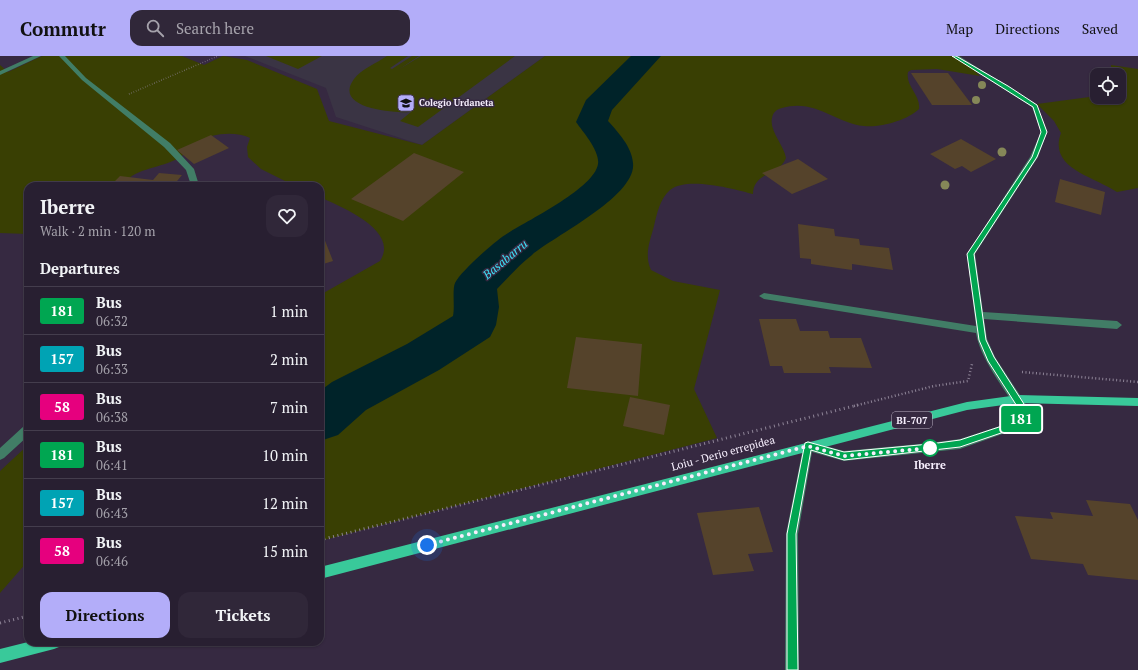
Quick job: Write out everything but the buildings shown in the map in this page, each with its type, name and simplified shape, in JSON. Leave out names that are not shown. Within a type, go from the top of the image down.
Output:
[{"type":"main road","name":"Loiu - Derio errepidea","points":[[324,572],[966,406],[1018,399],[1138,402]]},
{"type":"main road","points":[[0,656],[39,646]]},
{"type":"street","points":[[0,73],[38,56]]},
{"type":"street","points":[[62,56],[84,79],[166,145],[190,169],[194,182]]},
{"type":"street","points":[[792,670],[792,534],[808,446],[844,456],[960,444],[1004,429],[1027,415],[991,359],[982,340],[971,254],[1034,157],[1044,132],[1035,106],[1007,87],[955,56]]},
{"type":"street","points":[[764,296],[981,330]]},
{"type":"street","points":[[979,315],[1117,325]]},
{"type":"street","points":[[0,455],[24,433]]},
{"type":"path","points":[[112,101],[218,56]]},
{"type":"path","points":[[324,539],[926,388],[968,381],[974,357],[1013,361],[1022,372],[1138,382]]},
{"type":"path","points":[[0,623],[24,617]]},
{"type":"shaded area","name":"Colegio Urdaneta","points":[[245,56],[545,56],[422,145],[336,117],[326,88]]},
{"type":"green space","points":[[42,56],[182,56],[204,65],[223,56],[247,60],[317,89],[329,121],[422,145],[545,56],[960,56],[980,76],[937,69],[911,70],[908,72],[909,82],[918,99],[919,109],[901,120],[878,126],[854,124],[805,106],[780,108],[773,114],[772,123],[786,158],[783,164],[778,168],[757,181],[753,194],[711,185],[687,184],[670,190],[664,198],[659,206],[649,243],[648,259],[651,270],[673,281],[720,290],[694,389],[717,438],[324,540],[324,293],[380,261],[384,250],[382,239],[365,221],[353,213],[324,199],[324,182],[287,182],[261,169],[248,157],[247,147],[250,138],[237,134],[223,134],[209,137],[197,143],[178,158],[168,163],[139,172],[125,182],[24,182],[24,234],[0,233],[0,65],[8,72]]},
{"type":"green space","points":[[266,56],[322,56],[298,69]]},
{"type":"green space","points":[[387,56],[408,56],[390,68],[392,69],[412,56],[419,56],[398,70],[421,56],[515,56],[418,127],[400,121],[411,112],[381,110],[369,107],[358,103],[352,97],[350,89],[357,75]]},
{"type":"green space","points":[[1111,65],[1138,69],[1138,188],[1117,192],[1085,176],[1067,163],[1061,155],[1059,145],[1061,133],[1054,121],[1037,104],[1090,97],[1090,104],[1126,104],[1126,68],[1111,68]]},
{"type":"green space","points":[[24,449],[24,566],[0,593],[0,471]]},
{"type":"waterway","name":"Basabarru","points":[[324,417],[349,396],[423,357],[474,325],[477,307],[475,285],[518,245],[581,206],[611,178],[616,163],[608,141],[592,122],[597,107],[647,56]]},
{"type":"bus line","name":"181","points":[[792,670],[792,534],[808,446],[844,456],[960,444],[1004,429],[1027,415],[991,359],[982,340],[971,254],[1034,157],[1044,132],[1035,106],[1007,87],[955,56]]},
{"type":"place","name":"Colegio Urdaneta","points":[[406,103]]},
{"type":"place","name":"Iberre","points":[[930,448]]},
{"type":"route","points":[[427,545],[808,446],[844,456],[930,448]]}]
